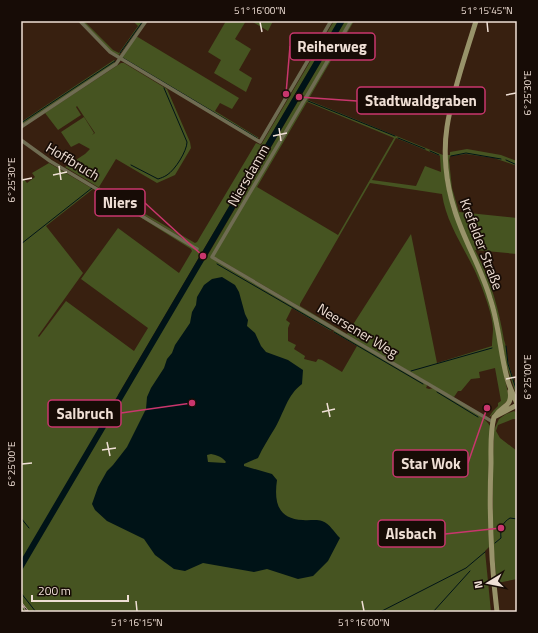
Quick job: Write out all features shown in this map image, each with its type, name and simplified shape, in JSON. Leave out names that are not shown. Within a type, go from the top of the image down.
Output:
[{"type":"main road","name":"Krefelder Straße","points":[[476,21],[447,127],[446,152],[448,181],[454,208],[491,300],[497,321],[507,379],[517,404]]},
{"type":"main road","points":[[497,612],[491,538],[490,484],[494,419],[499,410],[510,401],[507,379]]},
{"type":"main road","points":[[494,419],[517,404]]},
{"type":"street","points":[[80,21],[110,52],[119,59],[260,142],[331,21]]},
{"type":"street","points":[[21,127],[116,64],[146,21]]},
{"type":"street","name":"Niersdamm","points":[[212,257],[351,21]]},
{"type":"street","name":"Hoffbruch","points":[[21,140],[50,161],[197,248]]},
{"type":"street","name":"Neersener Weg","points":[[212,257],[494,419]]},
{"type":"green space","points":[[82,21],[84,21],[113,50],[119,53],[138,26],[133,21],[144,21],[118,55],[111,51]]},
{"type":"green space","points":[[226,21],[246,21],[235,39],[251,49],[239,70],[252,78],[246,92],[214,73],[221,60],[208,52]]},
{"type":"green space","points":[[251,21],[273,21],[268,31]]},
{"type":"green space","points":[[334,21],[338,21],[118,395],[121,397],[203,256],[206,258],[345,21],[354,21],[308,100],[443,155],[446,185],[452,210],[489,297],[496,327],[508,400],[489,417],[501,401],[495,368],[479,372],[480,378],[471,379],[461,391],[458,391],[454,397],[451,396],[217,258],[215,260],[332,328],[331,331],[292,308],[286,320],[290,323],[288,328],[288,341],[296,345],[294,349],[305,356],[304,359],[316,362],[318,359],[322,360],[342,372],[357,346],[333,332],[337,331],[426,383],[426,388],[434,388],[473,410],[490,426],[488,495],[489,547],[485,551],[491,612],[21,612],[22,179],[23,178],[27,183],[35,177],[32,173],[49,163],[93,189],[46,226],[83,273],[38,336],[39,337],[66,301],[134,351],[148,328],[81,279],[118,228],[179,273],[192,251],[132,212],[194,248],[195,246],[65,167],[90,149],[79,143],[71,147],[61,132],[84,117],[94,133],[92,135],[95,133],[77,106],[76,107],[81,115],[58,130],[45,113],[121,63],[124,63],[167,89],[190,142],[191,148],[175,175],[157,183],[116,159],[99,187],[195,243],[256,143],[261,145]],"holes":[[[307,102],[394,138],[338,235],[257,187]],[[396,138],[440,156],[441,172],[425,166],[416,186],[372,180]],[[370,183],[442,194],[450,223],[476,273],[486,298],[493,329],[492,346],[437,363],[411,234],[347,334],[300,306]]]},
{"type":"green space","points":[[136,36],[239,98],[232,109],[220,103],[215,111],[259,138],[255,138],[121,58]]},
{"type":"green space","points":[[114,60],[114,64],[21,125],[21,122]]},
{"type":"green space","points":[[467,149],[501,155],[517,161],[517,166],[494,158],[466,154],[450,156],[449,160],[452,188],[459,212],[517,218],[517,254],[475,250],[497,305],[517,397],[506,364],[494,303],[451,195],[447,155],[450,155],[450,152]]},
{"type":"green space","points":[[514,411],[517,413],[517,419],[513,419],[498,425],[496,431],[500,438],[517,451],[517,579],[497,583],[493,544],[494,430],[499,419]]},
{"type":"shaded area","points":[[338,21],[345,21],[21,572],[21,560]]},
{"type":"shaded area","points":[[222,277],[235,285],[239,292],[248,320],[247,326],[255,333],[261,346],[266,352],[288,360],[303,370],[302,384],[289,399],[258,458],[244,464],[244,466],[272,474],[277,480],[276,495],[279,508],[288,516],[294,519],[317,520],[325,522],[340,538],[328,561],[313,576],[298,579],[267,569],[254,572],[203,563],[185,571],[174,569],[155,555],[144,539],[107,521],[95,510],[92,504],[98,487],[107,471],[127,447],[146,409],[147,397],[151,388],[164,368],[175,345],[190,323],[197,297],[204,285],[212,279]],"holes":[[[211,454],[221,458],[226,462],[208,462],[207,455]]]},
{"type":"waterway","points":[[120,53],[143,21]]},
{"type":"waterway","points":[[123,58],[257,138]]},
{"type":"waterway","points":[[21,123],[115,61]]},
{"type":"waterway","points":[[131,165],[158,179],[164,177],[174,169],[185,150],[187,142],[164,88]]},
{"type":"waterway","points":[[308,101],[395,136]]},
{"type":"waterway","points":[[398,138],[425,149]]},
{"type":"waterway","points":[[430,151],[439,155]]},
{"type":"waterway","points":[[451,156],[466,153],[501,159]]},
{"type":"waterway","points":[[506,160],[517,165]]},
{"type":"waterway","points":[[21,244],[92,188]]},
{"type":"waterway","points":[[217,264],[331,330]]},
{"type":"waterway","points":[[334,332],[423,384]]},
{"type":"waterway","points":[[506,346],[508,364],[517,392]]},
{"type":"waterway","points":[[411,371],[492,348]]},
{"type":"waterway","points":[[437,392],[478,417]]},
{"type":"waterway","points":[[21,518],[29,528]]},
{"type":"waterway","points":[[495,543],[501,538],[501,529],[503,524],[510,518],[517,519]]},
{"type":"waterway","points":[[380,612],[466,568],[485,552]]},
{"type":"waterway","points":[[433,612],[470,571]]},
{"type":"waterway","points":[[21,593],[36,612]]},
{"type":"railway","points":[[21,603],[28,612]]},
{"type":"place","name":"Reiherweg","points":[[286,94]]},
{"type":"place","name":"Stadtwaldgraben","points":[[299,97]]},
{"type":"place","name":"Niers","points":[[203,256]]},
{"type":"place","name":"Salbruch","points":[[192,403]]},
{"type":"place","name":"Star Wok","points":[[487,408]]},
{"type":"place","name":"Alsbach","points":[[501,528]]}]
